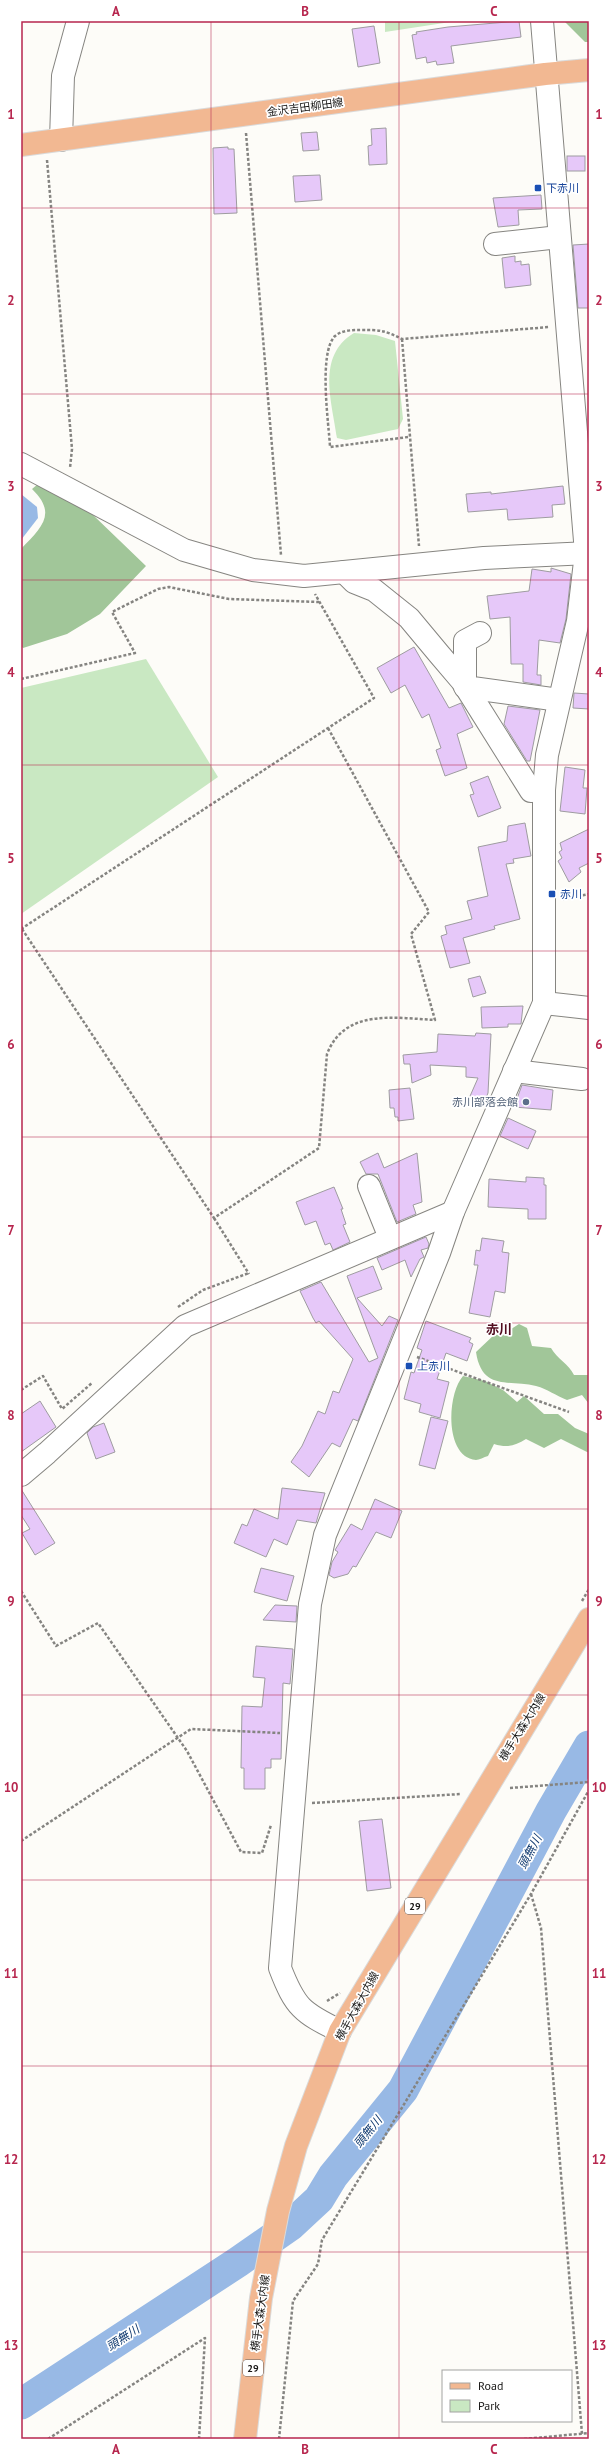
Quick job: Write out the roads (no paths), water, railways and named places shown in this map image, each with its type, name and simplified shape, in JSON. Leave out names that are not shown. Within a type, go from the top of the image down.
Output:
[{"type":"main road","name":"金沢吉田柳田線","points":[[21,145],[545,74],[589,70]]},
{"type":"main road","name":"横手大森大内線","points":[[245,2439],[261,2298],[278,2211],[296,2146],[340,2032],[483,1792],[589,1619]]},
{"type":"street","points":[[54,141],[63,76],[78,21]]},
{"type":"street","points":[[340,2032],[309,2016],[290,1994],[280,1968],[310,1604],[325,1535],[440,1253],[453,1212],[544,1003],[544,790],[547,755],[578,621],[588,553],[559,237],[542,21]]},
{"type":"street","points":[[495,244],[559,237]]},
{"type":"street","points":[[21,464],[184,550],[253,570],[304,576],[420,565],[588,553]]},
{"type":"street","points":[[344,572],[354,582],[374,590],[409,618],[466,687],[531,791],[544,790]]},
{"type":"street","points":[[466,687],[465,641],[480,633]]},
{"type":"street","points":[[466,687],[559,700]]},
{"type":"street","points":[[544,1003],[589,1008]]},
{"type":"street","points":[[514,1071],[582,1079]]},
{"type":"street","points":[[369,1186],[390,1238]]},
{"type":"street","points":[[21,1475],[47,1453],[185,1326],[453,1212]]},
{"type":"water","points":[[21,494],[37,507],[38,518],[21,540]]},
{"type":"waterway","name":"頭無川","points":[[21,2404],[238,2262],[291,2225],[319,2199],[333,2176],[403,2090],[551,1811],[589,1746]]},
{"type":"place","name":"下赤川","points":[[538,188]]},
{"type":"place","name":"赤川","points":[[552,894]]},
{"type":"place","name":"赤川部落会館","points":[[526,1102]]},
{"type":"place","name":"上赤川","points":[[409,1366]]},
{"type":"district","name":"赤川","points":[[499,1329]]}]
